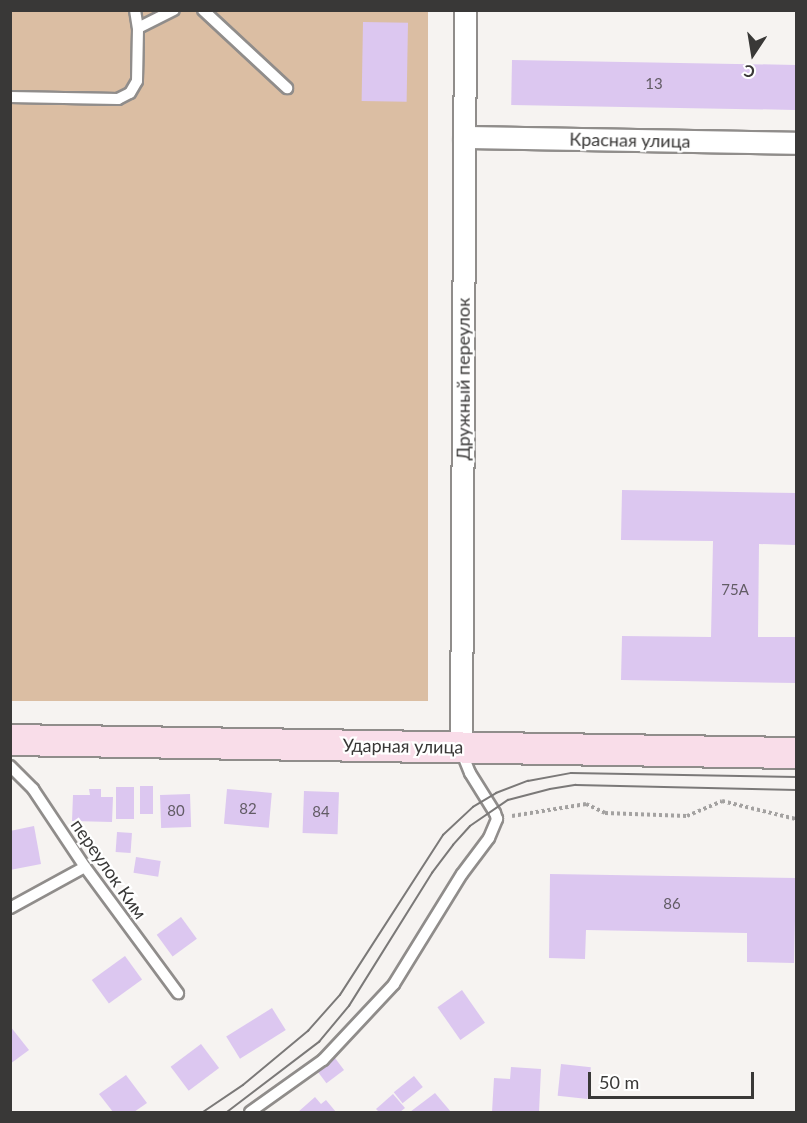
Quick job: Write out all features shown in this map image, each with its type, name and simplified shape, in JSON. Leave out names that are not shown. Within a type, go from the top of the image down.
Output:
[{"type":"street","name":"Дружный переулок","points":[[460,747],[465,10]]},
{"type":"street","name":"Красная улица","points":[[464,137],[796,143]]},
{"type":"street","name":"Ударная улица","points":[[10,740],[796,753]]},
{"type":"lane","points":[[10,97],[118,99],[130,93],[137,81],[138,28],[135,10]]},
{"type":"lane","points":[[138,28],[174,10]]},
{"type":"lane","points":[[204,10],[287,88]]},
{"type":"lane","points":[[250,1113],[322,1060],[394,984],[462,874],[489,838],[497,819],[494,809],[470,773],[460,747]]},
{"type":"lane","name":"переулок Ким","points":[[10,766],[33,789],[85,867],[178,993]]},
{"type":"lane","points":[[10,908],[85,867]]},
{"type":"path","points":[[497,819],[586,804],[605,813],[687,816],[722,801],[796,819]]},
{"type":"shaded area","points":[[11,11],[428,11],[428,701],[11,701]]},
{"type":"building","points":[[363,22],[408,23],[407,102],[362,101]]},
{"type":"building","points":[[512,60],[796,65],[795,110],[511,105]]},
{"type":"building","points":[[622,490],[796,493],[796,545],[759,544],[758,637],[796,637],[796,683],[621,680],[622,636],[711,637],[713,541],[621,540]]},
{"type":"building","points":[[140,786],[153,786],[153,814],[140,814]]},
{"type":"building","points":[[116,787],[134,787],[134,819],[116,819]]},
{"type":"building","points":[[89,789],[101,789],[101,797],[113,797],[112,822],[72,821],[73,795],[90,795]]},
{"type":"building","points":[[227,789],[272,793],[269,828],[224,824]]},
{"type":"building","points":[[304,791],[339,792],[338,834],[303,833]]},
{"type":"building","points":[[190,794],[191,827],[161,828],[160,795]]},
{"type":"building","points":[[34,826],[41,864],[10,870],[10,831]]},
{"type":"building","points":[[117,832],[132,833],[131,853],[116,852]]},
{"type":"building","points":[[136,857],[161,861],[158,877],[133,873]]},
{"type":"building","points":[[550,874],[796,878],[794,963],[747,962],[747,933],[586,930],[585,959],[549,958]]},
{"type":"building","points":[[181,917],[197,939],[173,956],[157,935]]},
{"type":"building","points":[[125,956],[142,979],[109,1004],[92,980]]},
{"type":"building","points":[[462,990],[485,1023],[460,1040],[437,1007]]},
{"type":"building","points":[[272,1008],[286,1030],[240,1059],[226,1037]]},
{"type":"building","points":[[10,1026],[29,1050],[10,1064]]},
{"type":"building","points":[[201,1044],[219,1068],[189,1091],[171,1067]]},
{"type":"building","points":[[335,1058],[344,1070],[326,1083],[317,1071]]},
{"type":"building","points":[[561,1064],[591,1067],[587,1099],[558,1096]]},
{"type":"building","points":[[511,1067],[541,1069],[539,1112],[492,1112],[494,1078],[510,1079]]},
{"type":"building","points":[[126,1075],[147,1103],[134,1112],[113,1112],[99,1094]]},
{"type":"building","points":[[414,1076],[423,1087],[403,1103],[394,1092]]},
{"type":"building","points":[[435,1093],[451,1112],[410,1112]]},
{"type":"building","points":[[393,1094],[405,1108],[400,1112],[379,1112],[376,1109]]},
{"type":"building","points":[[315,1097],[321,1104],[326,1100],[336,1112],[298,1112]]},
{"type":"tram line","points":[[203,1112],[243,1085],[308,1031],[340,995],[443,835],[473,807],[496,793],[528,781],[571,773],[796,777]]},
{"type":"tram line","points":[[227,1112],[319,1042],[349,1006],[432,873],[453,845],[470,826],[508,800],[576,785],[796,790]]}]
